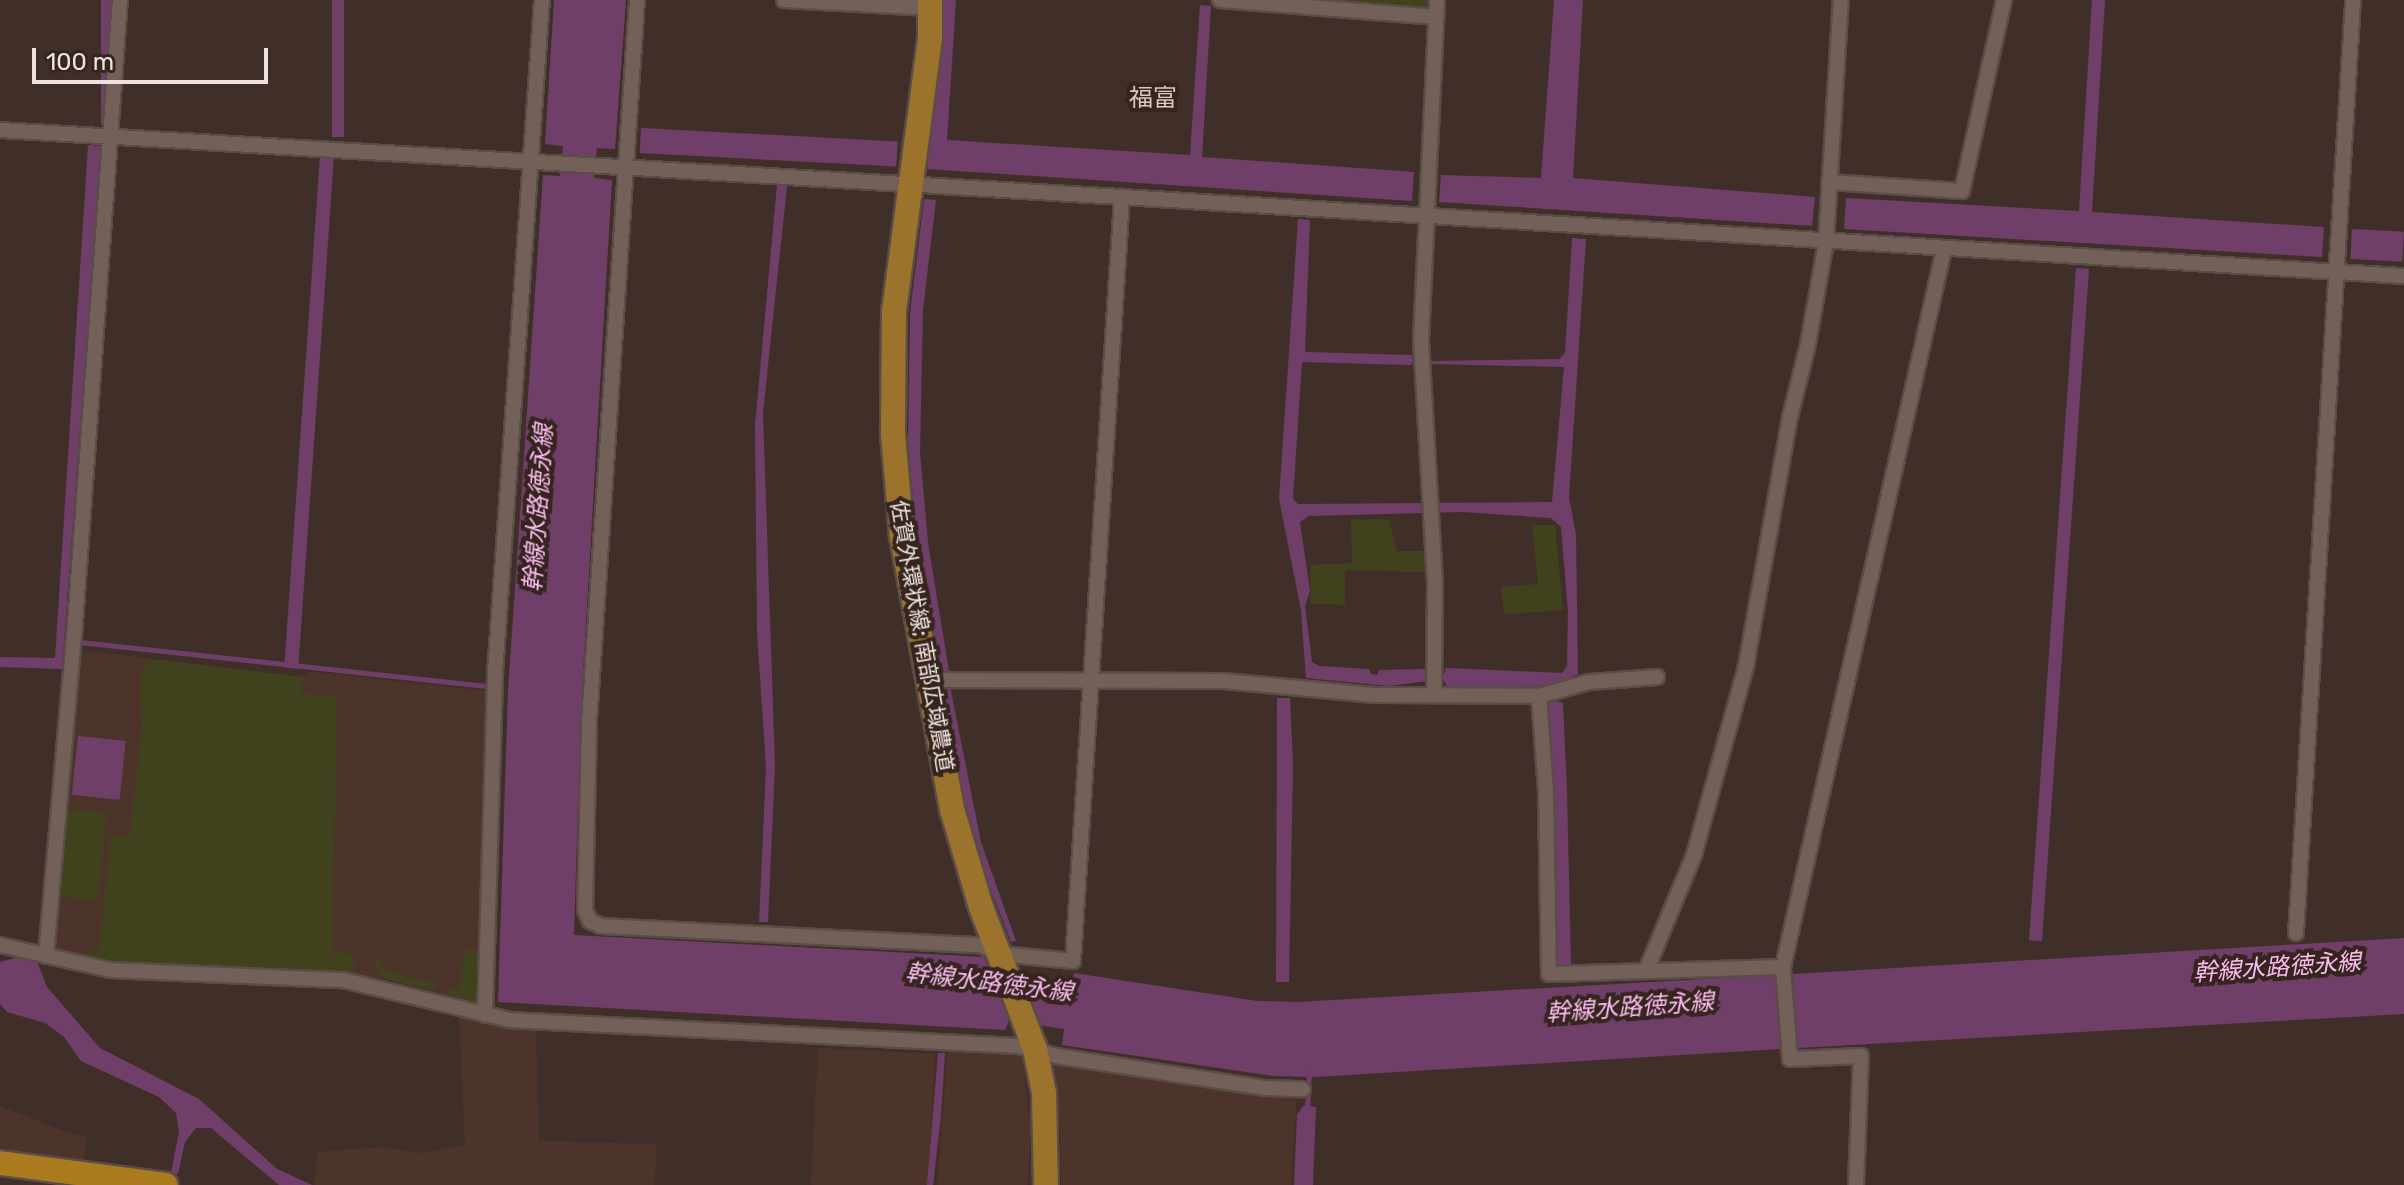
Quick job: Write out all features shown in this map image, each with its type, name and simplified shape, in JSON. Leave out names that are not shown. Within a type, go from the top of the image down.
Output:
[{"type":"highway","points":[[0,1163],[166,1185]]},
{"type":"main road","name":"佐賀外環状線; 南部広域農道","points":[[930,4],[930,38],[894,311],[893,434],[902,537],[952,809],[981,907],[1033,1038],[1044,1093],[1046,1185]]},
{"type":"street","points":[[46,956],[74,639],[120,0]]},
{"type":"street","points":[[485,1015],[495,673],[542,0]]},
{"type":"street","points":[[637,0],[589,722],[585,910],[590,921],[601,926],[980,945],[1005,965],[1073,961],[1122,197]]},
{"type":"street","points":[[784,0],[930,4]]},
{"type":"street","points":[[1220,0],[1436,17]]},
{"type":"street","points":[[1434,682],[1431,518],[1421,364],[1425,214],[1437,0]]},
{"type":"street","points":[[1646,971],[1694,855],[1746,666],[1790,417],[1808,344],[1826,242],[1841,0]]},
{"type":"street","points":[[1829,182],[1962,191],[2004,0]]},
{"type":"street","points":[[2296,933],[2353,0]]},
{"type":"street","points":[[0,130],[911,182],[925,187],[1425,214],[1826,242],[2404,276]]},
{"type":"street","points":[[1856,1185],[1861,1056],[1790,1059],[1783,967],[1944,249]]},
{"type":"street","points":[[930,680],[1224,681],[1374,695],[1434,682],[1539,696],[1589,682],[1657,677]]},
{"type":"street","points":[[1539,696],[1546,792],[1549,974],[1783,967]]},
{"type":"street","points":[[0,945],[110,970],[343,980],[509,1020],[1033,1038],[1056,1056],[1236,1083],[1303,1089]]},
{"type":"shaded area","points":[[78,650],[303,677],[312,672],[488,691],[476,1002],[385,979],[328,970],[139,965],[86,958],[54,949]]},
{"type":"shaded area","points":[[459,1016],[536,1031],[539,1141],[656,1144],[655,1185],[315,1185],[317,1152],[384,1147],[419,1153],[465,1145]]},
{"type":"shaded area","points":[[818,1048],[935,1054],[928,1185],[811,1185]]},
{"type":"shaded area","points":[[948,1049],[1022,1054],[1031,1132],[1027,1185],[937,1185]]},
{"type":"shaded area","points":[[1053,1062],[1297,1094],[1291,1185],[1061,1185],[1060,1132]]},
{"type":"shaded area","points":[[0,1106],[68,1133],[87,1137],[84,1161],[0,1151]]},
{"type":"green space","points":[[1313,0],[1430,0],[1429,11]]},
{"type":"green space","points":[[1351,519],[1389,520],[1397,551],[1425,551],[1427,572],[1345,570],[1345,605],[1311,604],[1310,565],[1352,563]]},
{"type":"green space","points":[[1532,525],[1555,525],[1563,610],[1504,614],[1501,587],[1538,584]]},
{"type":"green space","points":[[150,659],[303,677],[301,693],[337,698],[332,959],[336,951],[355,955],[354,967],[348,973],[139,965],[86,958],[88,950],[99,951],[110,837],[130,836],[142,724],[140,677]]},
{"type":"green space","points":[[67,809],[107,813],[98,901],[58,897]]},
{"type":"green space","points":[[465,950],[480,950],[476,1002],[450,995],[450,987],[459,989]]},
{"type":"green space","points":[[376,959],[388,972],[437,984],[434,991],[385,979],[376,968]]},
{"type":"water","points":[[101,0],[111,0],[111,124],[101,124]]},
{"type":"water","points":[[332,0],[344,0],[344,137],[332,137]]},
{"type":"water","name":"幹線水路徳永線","points":[[554,0],[626,0],[615,149],[597,148],[594,178],[612,180],[581,708],[574,935],[984,957],[993,979],[1070,989],[1074,973],[1257,1001],[1298,1002],[1775,975],[1778,994],[1794,992],[1793,974],[2404,938],[2404,1014],[1798,1048],[1796,1029],[1780,1031],[1781,1049],[1315,1077],[1274,1076],[1062,1045],[1064,1029],[1009,1020],[1005,1030],[498,1002],[508,691],[543,175],[560,176],[563,146],[545,144]]},
{"type":"water","points":[[942,0],[956,0],[947,140],[1190,155],[1200,5],[1211,6],[1202,157],[1414,172],[1412,201],[927,169],[942,33]]},
{"type":"water","points":[[1554,0],[1583,0],[1573,178],[1815,197],[1812,226],[1439,202],[1441,175],[1541,178]]},
{"type":"water","points":[[2092,0],[2105,0],[2092,212],[2324,227],[2322,257],[1844,229],[1846,198],[2079,211]]},
{"type":"water","points":[[641,128],[898,141],[896,166],[640,153]]},
{"type":"water","points":[[88,145],[101,146],[62,669],[0,667],[0,657],[55,658]]},
{"type":"water","points":[[320,156],[334,157],[298,669],[284,668]]},
{"type":"water","points":[[777,185],[787,186],[763,413],[775,766],[768,922],[759,922],[766,768],[757,632],[755,425]]},
{"type":"water","points":[[924,199],[936,200],[923,310],[920,452],[928,543],[949,671],[939,671],[916,533],[908,442],[910,313]]},
{"type":"water","points":[[1298,219],[1310,220],[1305,352],[1412,355],[1413,361],[1411,365],[1302,362],[1293,499],[1298,504],[1552,502],[1564,367],[1430,364],[1430,361],[1559,359],[1565,353],[1572,238],[1586,239],[1569,497],[1576,535],[1578,674],[1554,685],[1498,688],[1447,686],[1443,679],[1390,686],[1306,678],[1301,610],[1279,499]],"holes":[[[1463,512],[1551,518],[1561,527],[1568,611],[1567,666],[1562,673],[1446,668],[1444,674],[1428,673],[1426,669],[1379,670],[1377,675],[1371,674],[1369,669],[1319,666],[1312,662],[1305,606],[1310,591],[1300,522],[1309,516]]]},
{"type":"water","points":[[2352,229],[2404,232],[2402,262],[2350,259]]},
{"type":"water","points":[[2076,268],[2089,269],[2042,941],[2029,940]]},
{"type":"water","points":[[942,686],[950,686],[981,842],[1016,941],[1011,942],[976,851]]},
{"type":"water","points":[[1277,698],[1290,698],[1293,764],[1289,982],[1276,982]]},
{"type":"water","points":[[1549,703],[1563,703],[1567,791],[1571,965],[1565,967],[1557,965]]},
{"type":"water","points":[[78,736],[126,741],[120,800],[72,795]]},
{"type":"water","points":[[19,957],[37,961],[47,987],[100,1048],[199,1099],[277,1169],[312,1185],[279,1185],[211,1128],[196,1128],[185,1142],[178,1174],[171,1173],[179,1132],[176,1113],[159,1097],[81,1061],[64,1037],[45,1023],[7,1012],[0,1004],[0,962]]},
{"type":"water","points":[[938,1053],[945,1053],[941,1116],[933,1185],[927,1185]]},
{"type":"water","points":[[1304,1105],[1316,1107],[1313,1185],[1294,1185],[1297,1115]]},
{"type":"waterway","points":[[80,642],[484,686]]},
{"type":"waterway","points":[[1307,1112],[1309,1070]]},
{"type":"district","name":"福富","points":[[1153,99]]}]
